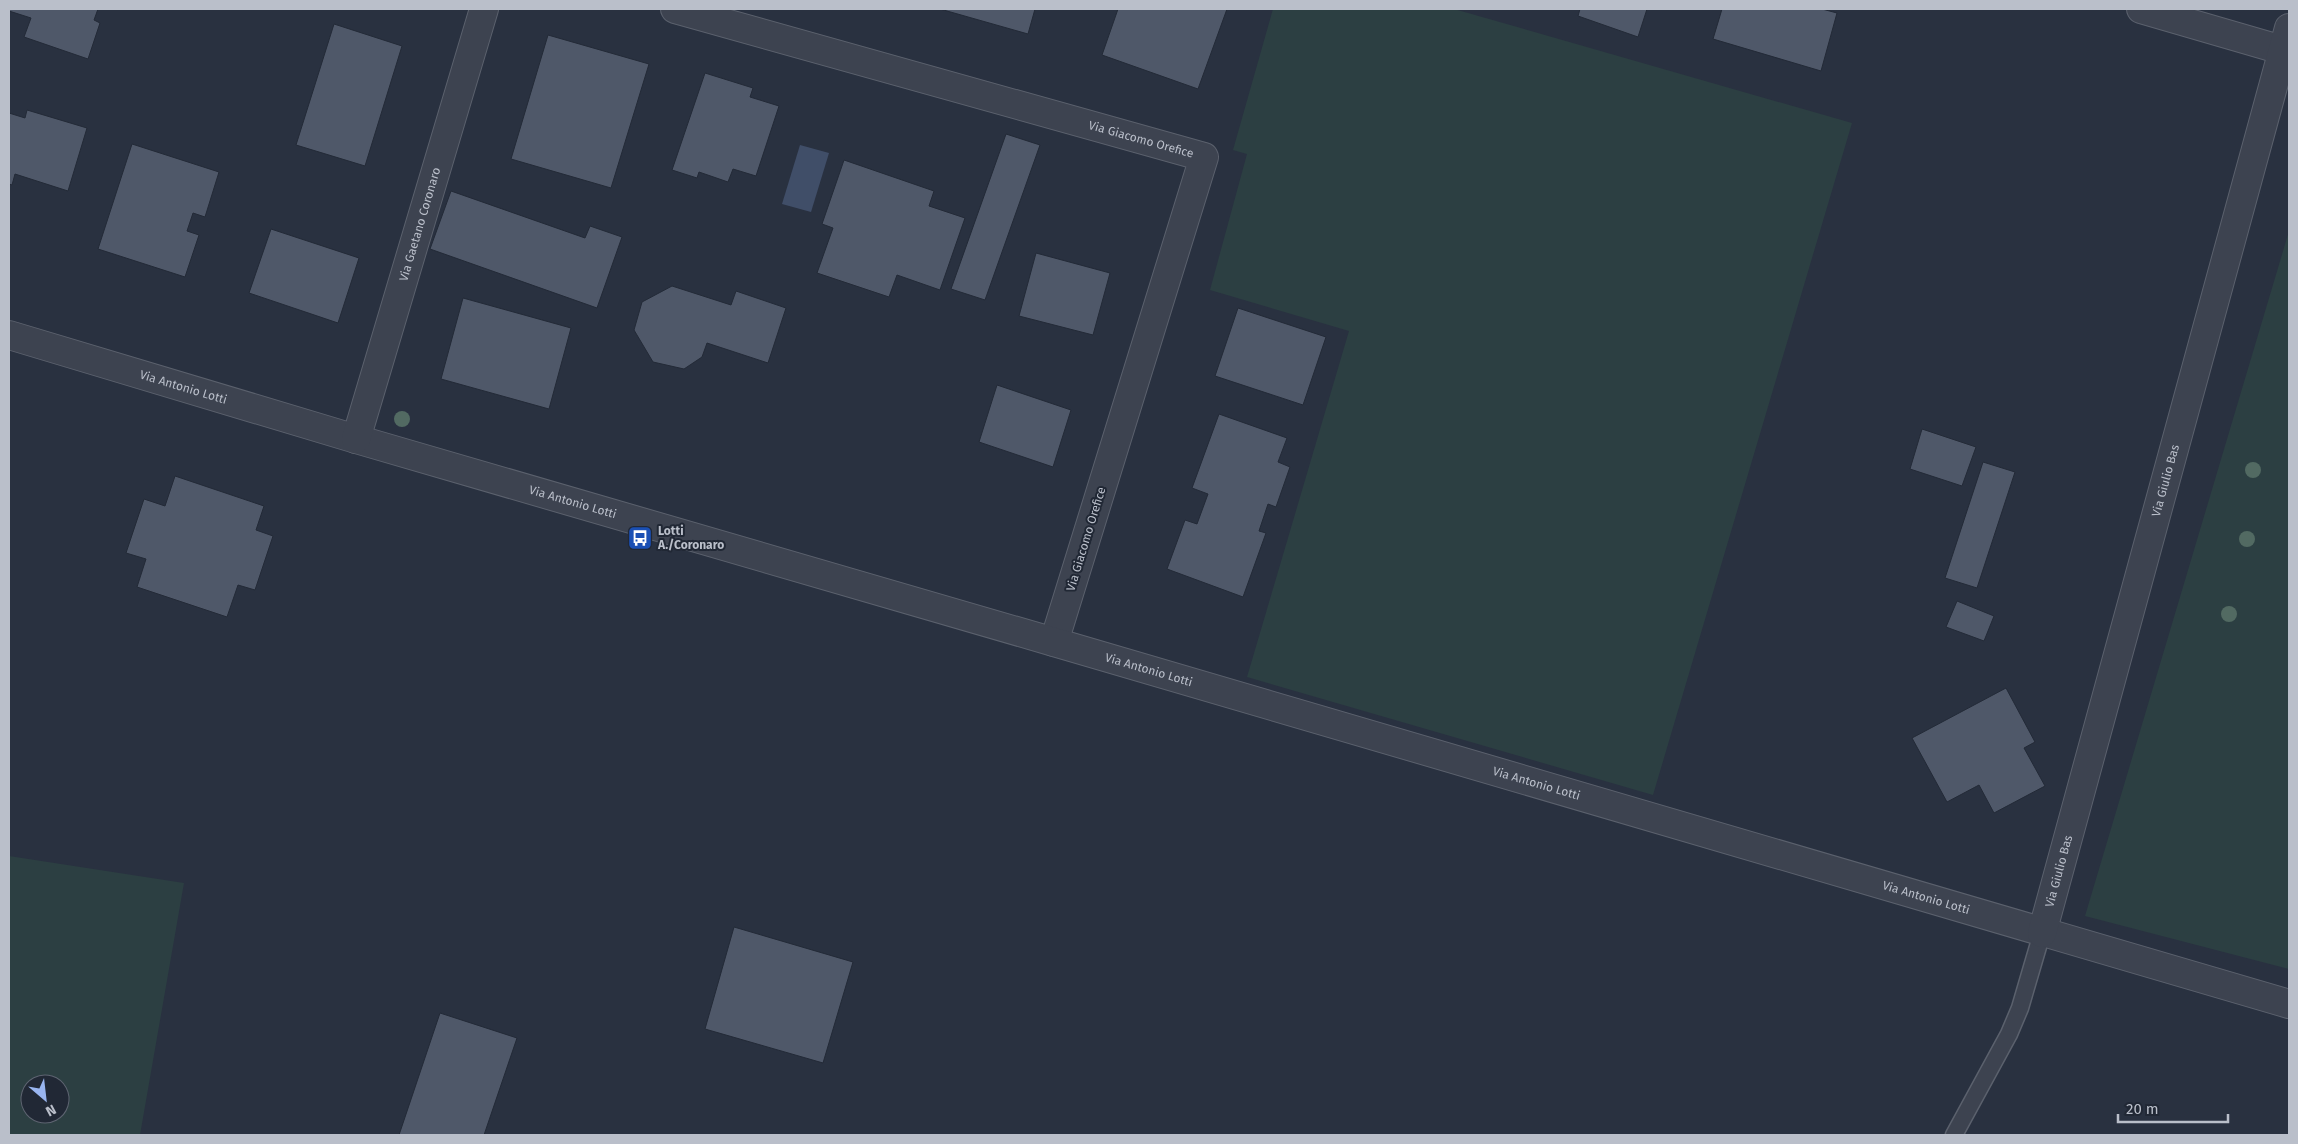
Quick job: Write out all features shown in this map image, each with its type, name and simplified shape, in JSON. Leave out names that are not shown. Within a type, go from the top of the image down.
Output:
[{"type":"street","name":"Via Gaetano Coronaro","points":[[356,439],[484,9]]},
{"type":"street","name":"Via Giacomo Orefice","points":[[676,9],[1204,157],[1054,642]]},
{"type":"street","points":[[2141,9],[2286,39]]},
{"type":"street","name":"Via Giulio Bas","points":[[2042,933],[2286,39]]},
{"type":"street","name":"Via Antonio Lotti","points":[[9,335],[356,439],[2289,1004]]},
{"type":"lane","points":[[1954,1135],[2009,1034],[2020,1008],[2042,933]]},
{"type":"shaded area","points":[[1273,9],[1454,9],[1852,123],[1653,795],[1247,677],[1349,331],[1210,290],[1247,154],[1233,150]]},
{"type":"shaded area","points":[[2289,231],[2289,969],[2085,916]]},
{"type":"shaded area","points":[[9,856],[184,883],[140,1135],[9,1135]]},
{"type":"water","points":[[800,145],[829,153],[811,212],[782,204]]},
{"type":"building","points":[[10,9],[98,9],[94,20],[100,23],[88,59],[24,37],[31,18],[9,11]]},
{"type":"building","points":[[940,9],[1035,9],[1028,34]]},
{"type":"building","points":[[1118,9],[1227,9],[1198,89],[1102,55]]},
{"type":"building","points":[[1580,9],[1647,9],[1638,37],[1578,16]]},
{"type":"building","points":[[1722,9],[1822,9],[1837,13],[1821,71],[1713,39]]},
{"type":"building","points":[[334,24],[402,46],[365,166],[296,145]]},
{"type":"building","points":[[548,35],[649,64],[611,188],[511,159]]},
{"type":"building","points":[[705,73],[753,88],[750,97],[779,106],[756,176],[733,169],[728,182],[699,172],[697,178],[672,170]]},
{"type":"building","points":[[27,110],[87,128],[68,191],[15,174],[12,185],[9,184],[9,113],[25,118]]},
{"type":"building","points":[[1006,134],[1040,145],[985,300],[951,289]]},
{"type":"building","points":[[132,144],[219,172],[205,217],[193,213],[187,231],[199,235],[185,277],[98,249]]},
{"type":"building","points":[[844,160],[934,191],[929,206],[965,218],[940,290],[897,275],[889,297],[817,273],[833,228],[822,224]]},
{"type":"building","points":[[451,191],[585,238],[590,226],[622,237],[597,308],[430,249]]},
{"type":"building","points":[[271,229],[359,258],[338,323],[249,293]]},
{"type":"building","points":[[1036,253],[1110,273],[1093,335],[1019,316]]},
{"type":"building","points":[[672,286],[731,305],[736,291],[786,308],[768,363],[707,343],[702,357],[684,369],[653,362],[634,330],[642,302]]},
{"type":"building","points":[[463,298],[571,328],[549,409],[441,379]]},
{"type":"building","points":[[1238,308],[1326,337],[1303,405],[1215,376]]},
{"type":"building","points":[[997,385],[1071,410],[1053,467],[979,442]]},
{"type":"building","points":[[1219,414],[1287,438],[1278,462],[1290,467],[1276,507],[1268,504],[1259,531],[1266,533],[1243,597],[1167,569],[1185,520],[1197,524],[1208,494],[1192,488]]},
{"type":"building","points":[[1922,429],[1976,447],[1962,486],[1910,469]]},
{"type":"building","points":[[1983,462],[2015,472],[1977,588],[1945,578]]},
{"type":"building","points":[[175,476],[264,506],[256,530],[273,536],[255,590],[238,585],[227,617],[137,587],[146,559],[126,553],[144,499],[165,506]]},
{"type":"building","points":[[1957,601],[1994,616],[1984,641],[1946,627]]},
{"type":"building","points":[[2006,688],[2035,742],[2024,748],[2045,786],[1994,813],[1979,785],[1947,802],[1912,738]]},
{"type":"building","points":[[734,927],[853,962],[823,1063],[705,1029]]},
{"type":"building","points":[[440,1013],[517,1038],[484,1135],[399,1135]]},
{"type":"place","name":"Lotti A./Coronaro","points":[[640,538]]}]
